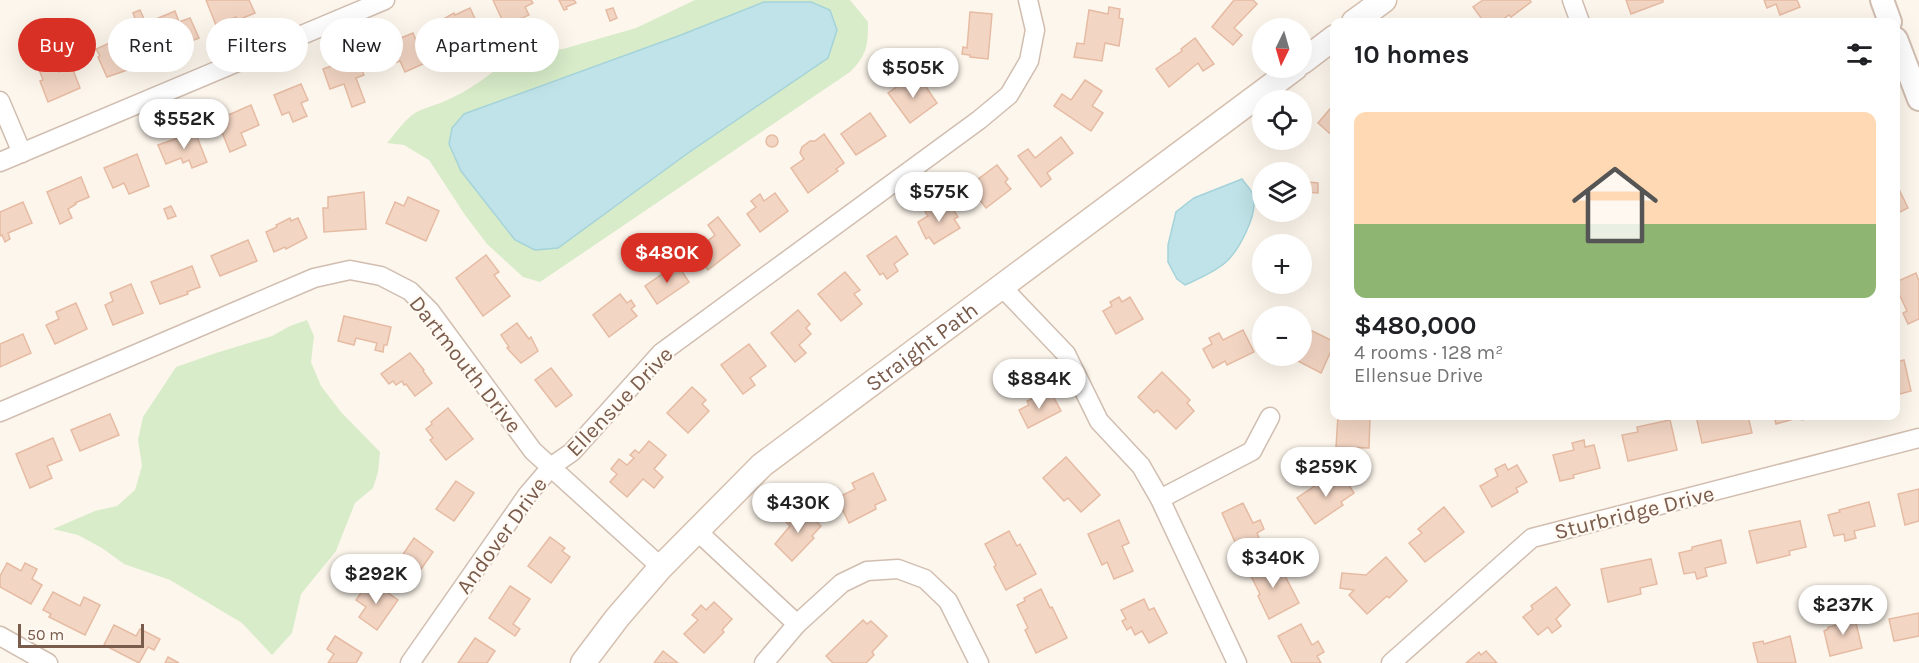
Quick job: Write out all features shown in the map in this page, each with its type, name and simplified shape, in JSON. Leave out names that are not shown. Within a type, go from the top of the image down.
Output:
[{"type":"main road","points":[[1359,18],[1384,0]]},
{"type":"main road","points":[[1312,54],[1330,41]]},
{"type":"main road","name":"Straight Path","points":[[583,663],[617,618],[661,567],[762,465],[1281,78]]},
{"type":"street","points":[[0,162],[385,0]]},
{"type":"street","name":"Ellensue Drive","points":[[552,466],[573,452],[661,353],[979,120],[1009,95],[1029,61],[1035,30],[1028,0]]},
{"type":"street","points":[[1572,0],[1579,18]]},
{"type":"street","points":[[1882,0],[1889,18]]},
{"type":"street","points":[[1900,49],[1919,99]]},
{"type":"street","points":[[0,101],[22,153]]},
{"type":"street","name":"Dartmouth Drive","points":[[0,412],[314,278],[350,270],[381,276],[410,291],[430,311],[533,451],[661,567]]},
{"type":"street","points":[[1002,287],[1066,354],[1100,421],[1141,466],[1160,499],[1237,663]]},
{"type":"street","points":[[1160,499],[1252,451],[1270,417]]},
{"type":"street","name":"Sturbridge Drive","points":[[1390,663],[1532,538],[1919,438]]},
{"type":"street","name":"Andover Drive","points":[[410,663],[528,494],[552,466]]},
{"type":"street","points":[[696,530],[797,624]]},
{"type":"street","points":[[764,663],[797,624],[842,583],[867,571],[898,569],[925,579],[948,601],[979,663]]},
{"type":"street","points":[[0,636],[48,663]]},
{"type":"green space","points":[[695,0],[850,0],[868,22],[868,38],[860,60],[850,72],[540,282],[523,277],[487,244],[429,160],[404,145],[387,143],[412,115],[465,91],[492,72],[559,72],[559,49],[636,28]]},
{"type":"green space","points":[[307,320],[314,336],[311,362],[321,386],[341,412],[380,452],[378,472],[373,488],[355,503],[336,551],[301,594],[292,633],[272,655],[242,623],[170,580],[124,564],[102,548],[78,535],[53,529],[95,511],[117,506],[135,490],[142,466],[138,440],[143,417],[176,367],[272,336]]},
{"type":"water","points":[[764,2],[811,2],[830,10],[837,30],[828,58],[688,153],[558,248],[535,250],[515,240],[461,171],[449,144],[452,128],[464,114],[681,35]]},
{"type":"water","points":[[1242,179],[1252,193],[1252,216],[1242,240],[1222,266],[1185,285],[1177,279],[1168,262],[1168,245],[1176,212],[1194,198]]},
{"type":"building","points":[[206,0],[249,0],[255,13],[243,18],[213,18]]},
{"type":"building","points":[[493,0],[531,0],[533,3],[525,7],[529,15],[522,18],[501,18]]},
{"type":"building","points":[[559,0],[574,0],[576,3],[564,10]]},
{"type":"building","points":[[1234,0],[1253,0],[1257,4],[1234,28],[1242,35],[1233,45],[1212,27]]},
{"type":"building","points":[[1483,0],[1530,0],[1531,2],[1511,17],[1509,15],[1505,18],[1481,18],[1473,7]]},
{"type":"building","points":[[1626,0],[1663,0],[1663,2],[1631,14]]},
{"type":"building","points":[[1764,0],[1797,0],[1800,7],[1780,15],[1776,4],[1767,8]]},
{"type":"building","points":[[1109,7],[1120,9],[1119,18],[1123,19],[1119,46],[1105,43],[1102,61],[1074,57],[1077,43],[1084,44],[1089,10],[1108,14]]},
{"type":"building","points":[[470,8],[475,18],[445,18],[454,13],[455,15]]},
{"type":"building","points":[[613,8],[617,18],[610,21],[606,10]]},
{"type":"building","points":[[140,10],[144,18],[135,18],[133,13]]},
{"type":"building","points":[[175,11],[178,18],[158,18]]},
{"type":"building","points":[[970,12],[992,14],[988,59],[962,54],[963,47],[967,48]]},
{"type":"building","points":[[194,27],[199,38],[194,40]]},
{"type":"building","points":[[413,33],[415,38],[415,68],[405,72],[403,68],[403,37]]},
{"type":"building","points":[[1195,38],[1214,64],[1203,71],[1198,63],[1169,87],[1156,69],[1182,51],[1181,49]]},
{"type":"building","points":[[108,44],[108,72],[121,72],[107,77],[96,49]]},
{"type":"building","points":[[40,72],[74,72],[80,88],[48,102],[40,81],[43,80]]},
{"type":"building","points":[[324,72],[363,72],[364,75],[356,78],[365,102],[352,107],[344,84],[330,89]]},
{"type":"building","points":[[918,75],[937,103],[910,123],[888,93]]},
{"type":"building","points":[[1085,80],[1102,91],[1092,106],[1103,113],[1091,131],[1054,106],[1062,94],[1071,100]]},
{"type":"building","points":[[301,84],[308,100],[301,103],[307,116],[293,122],[289,112],[282,115],[274,95]]},
{"type":"building","points":[[251,105],[259,125],[241,133],[246,145],[230,152],[217,120]]},
{"type":"building","points":[[1330,109],[1330,134],[1318,123]]},
{"type":"building","points":[[870,113],[886,136],[856,155],[841,134]]},
{"type":"building","points":[[195,132],[207,162],[192,168],[189,160],[183,163],[181,158],[166,164],[158,145]]},
{"type":"building","points":[[824,134],[844,163],[836,169],[838,171],[808,193],[791,168],[804,159],[800,153],[802,147]]},
{"type":"building","points":[[772,135],[778,141],[772,147],[766,141]]},
{"type":"building","points":[[1061,137],[1073,153],[1047,173],[1051,179],[1041,187],[1018,156],[1028,149],[1035,158]]},
{"type":"building","points":[[137,154],[149,186],[129,194],[124,183],[113,188],[104,168]]},
{"type":"building","points":[[997,165],[1008,179],[1005,182],[1011,189],[986,208],[969,186]]},
{"type":"building","points":[[81,177],[89,197],[68,209],[72,218],[60,224],[47,192]]},
{"type":"building","points":[[1312,182],[1318,183],[1318,193],[1312,192]]},
{"type":"building","points":[[1900,191],[1908,208],[1900,212]]},
{"type":"building","points":[[364,192],[366,229],[324,232],[323,208],[328,208],[328,197]]},
{"type":"building","points":[[775,193],[788,211],[760,232],[747,214],[756,207],[751,201],[760,194],[764,201]]},
{"type":"building","points":[[408,197],[439,211],[426,241],[386,223],[395,202],[404,206]]},
{"type":"building","points":[[23,202],[32,223],[8,233],[10,239],[5,242],[2,235],[0,236],[0,212]]},
{"type":"building","points":[[948,202],[958,217],[954,219],[960,228],[934,244],[929,237],[926,239],[918,222],[928,216],[925,212],[934,206],[936,210]]},
{"type":"building","points":[[171,206],[176,216],[168,219],[164,209]]},
{"type":"building","points":[[718,217],[740,245],[708,270],[694,252],[715,235],[708,225]]},
{"type":"building","points":[[290,218],[291,221],[298,218],[307,238],[286,249],[285,247],[274,252],[266,232]]},
{"type":"building","points":[[896,236],[908,254],[894,264],[898,271],[887,279],[883,273],[880,275],[867,256]]},
{"type":"building","points":[[248,240],[257,261],[220,276],[211,256]]},
{"type":"building","points":[[486,255],[499,272],[494,275],[510,296],[483,316],[456,278]]},
{"type":"building","points":[[677,264],[689,282],[657,304],[645,286]]},
{"type":"building","points":[[192,266],[200,287],[160,304],[151,282]]},
{"type":"building","points":[[845,272],[860,290],[854,294],[862,304],[841,321],[818,294]]},
{"type":"building","points":[[1916,273],[1919,281],[1919,319],[1908,324],[1903,313],[1907,311],[1900,296],[1900,280]]},
{"type":"building","points":[[131,284],[143,313],[113,325],[105,305],[113,301],[110,293]]},
{"type":"building","points":[[620,294],[627,303],[631,300],[635,306],[631,309],[637,316],[609,337],[593,315]]},
{"type":"building","points":[[1119,297],[1122,302],[1130,297],[1143,319],[1116,334],[1103,311],[1112,306],[1110,302]]},
{"type":"building","points":[[76,303],[87,329],[55,344],[46,325],[59,319],[56,312]]},
{"type":"building","points":[[798,310],[810,324],[806,328],[811,334],[799,345],[806,353],[795,362],[771,333]]},
{"type":"building","points":[[344,316],[391,327],[383,352],[375,350],[377,343],[356,338],[354,345],[338,341]]},
{"type":"building","points":[[517,323],[529,339],[531,337],[538,351],[521,363],[507,348],[509,347],[501,335]]},
{"type":"building","points":[[1243,330],[1252,348],[1252,353],[1227,365],[1225,361],[1213,368],[1203,349],[1212,344],[1209,338],[1219,333],[1223,340]]},
{"type":"building","points":[[1312,331],[1330,340],[1330,353],[1321,373],[1308,366],[1312,366]]},
{"type":"building","points":[[23,334],[31,353],[0,367],[0,344]]},
{"type":"building","points":[[749,344],[766,366],[750,378],[755,385],[743,394],[721,365]]},
{"type":"building","points":[[410,353],[432,383],[415,396],[402,381],[396,385],[393,381],[389,384],[381,374]]},
{"type":"building","points":[[1904,360],[1911,391],[1900,394],[1900,361]]},
{"type":"building","points":[[551,368],[572,395],[556,407],[535,380]]},
{"type":"building","points":[[1162,372],[1190,400],[1187,403],[1194,411],[1176,429],[1157,410],[1154,413],[1138,397]]},
{"type":"building","points":[[692,387],[706,400],[702,404],[709,411],[688,433],[667,413]]},
{"type":"building","points":[[1052,394],[1061,411],[1028,428],[1019,410],[1029,405],[1027,401],[1038,396],[1040,400]]},
{"type":"building","points":[[448,408],[473,439],[446,460],[430,440],[433,438],[426,429]]},
{"type":"building","points":[[110,414],[119,435],[80,451],[71,430]]},
{"type":"building","points":[[1338,420],[1370,420],[1369,448],[1336,447]]},
{"type":"building","points":[[1670,420],[1677,450],[1628,461],[1622,435],[1638,432],[1637,427]]},
{"type":"building","points":[[1697,420],[1749,420],[1752,433],[1702,443]]},
{"type":"building","points":[[1775,420],[1790,420],[1776,424]]},
{"type":"building","points":[[53,438],[62,460],[47,466],[52,478],[30,488],[16,454]]},
{"type":"building","points":[[1584,440],[1585,447],[1594,445],[1600,468],[1560,481],[1553,455],[1574,450],[1572,443]]},
{"type":"building","points":[[649,441],[666,455],[654,469],[663,477],[654,488],[643,479],[627,497],[610,482],[617,474],[611,469],[619,459],[627,465],[634,458],[630,455],[635,450],[639,453]]},
{"type":"building","points":[[1066,457],[1100,495],[1081,512],[1068,498],[1064,501],[1043,478]]},
{"type":"building","points":[[1505,464],[1508,470],[1517,465],[1527,482],[1516,488],[1518,492],[1492,507],[1480,486],[1498,476],[1495,469]]},
{"type":"building","points":[[873,473],[886,500],[875,505],[876,509],[849,523],[837,498],[855,489],[852,483]]},
{"type":"building","points":[[1341,473],[1354,493],[1341,502],[1343,505],[1315,524],[1297,498],[1319,483],[1321,486]]},
{"type":"building","points":[[456,481],[474,493],[454,521],[436,509]]},
{"type":"building","points":[[1919,489],[1919,521],[1905,525],[1898,494]]},
{"type":"building","points":[[1869,502],[1875,526],[1854,531],[1856,538],[1845,541],[1844,534],[1834,536],[1828,515]]},
{"type":"building","points":[[1243,503],[1253,523],[1260,520],[1264,529],[1257,533],[1261,543],[1240,553],[1222,513]]},
{"type":"building","points":[[1444,507],[1464,532],[1425,562],[1409,543],[1422,533],[1418,529]]},
{"type":"building","points":[[804,510],[821,526],[812,536],[814,538],[792,561],[775,544],[790,526],[784,520],[791,513],[796,518]]},
{"type":"building","points":[[1119,520],[1129,543],[1122,546],[1133,571],[1114,579],[1107,562],[1102,565],[1088,534]]},
{"type":"building","points":[[1800,521],[1806,547],[1789,551],[1790,555],[1757,563],[1749,531]]},
{"type":"building","points":[[1009,531],[1017,546],[1020,544],[1036,574],[1006,590],[985,544]]},
{"type":"building","points":[[550,537],[565,548],[562,551],[570,557],[551,583],[528,566]]},
{"type":"building","points":[[414,538],[433,552],[410,585],[391,572]]},
{"type":"building","points":[[1721,540],[1726,563],[1705,568],[1707,576],[1697,579],[1695,572],[1684,574],[1679,553],[1692,550],[1692,547]]},
{"type":"building","points":[[1386,557],[1407,581],[1367,614],[1349,595],[1354,590],[1340,588],[1342,573],[1366,575]]},
{"type":"building","points":[[1273,559],[1280,573],[1283,572],[1299,603],[1269,619],[1249,572]]},
{"type":"building","points":[[1651,559],[1657,584],[1640,588],[1641,594],[1608,602],[1601,569]]},
{"type":"building","points":[[7,563],[21,571],[25,563],[37,569],[32,579],[42,585],[31,604],[0,587],[0,576]]},
{"type":"building","points":[[370,580],[398,600],[377,630],[359,617],[366,607],[356,600]]},
{"type":"building","points":[[510,586],[530,599],[513,624],[520,629],[515,636],[489,618]]},
{"type":"building","points":[[1556,587],[1570,605],[1556,619],[1561,626],[1552,633],[1548,627],[1538,635],[1523,617],[1533,609],[1531,606]]},
{"type":"building","points":[[1041,589],[1067,638],[1036,653],[1017,605],[1025,601],[1024,598]]},
{"type":"building","points":[[53,592],[80,606],[84,597],[100,605],[85,635],[49,617],[51,614],[43,610]]},
{"type":"building","points":[[1144,599],[1149,610],[1154,608],[1167,633],[1149,643],[1142,631],[1135,635],[1131,627],[1127,630],[1122,621],[1126,619],[1121,610]]},
{"type":"building","points":[[714,602],[732,619],[722,630],[724,632],[704,653],[684,634],[698,620],[692,615],[701,605],[706,610]]},
{"type":"building","points":[[1853,611],[1862,648],[1830,656],[1824,631],[1828,627],[1842,624],[1840,614]]},
{"type":"building","points":[[1919,613],[1919,636],[1894,641],[1889,619]]},
{"type":"building","points":[[863,620],[867,624],[871,621],[887,636],[872,652],[874,655],[866,663],[833,663],[826,656]]},
{"type":"building","points":[[1301,624],[1312,645],[1318,641],[1324,652],[1317,656],[1321,663],[1292,663],[1278,636]]},
{"type":"building","points":[[114,625],[136,636],[140,629],[160,639],[154,650],[148,647],[139,663],[104,645]]},
{"type":"building","points":[[335,636],[362,653],[356,663],[328,663],[334,654],[327,649]]},
{"type":"building","points":[[1790,636],[1796,663],[1758,663],[1753,643],[1763,641],[1764,644]]},
{"type":"building","points":[[475,638],[495,651],[487,663],[458,663]]},
{"type":"building","points":[[663,651],[678,663],[654,663]]},
{"type":"building","points":[[1486,651],[1497,663],[1466,663],[1479,652],[1481,655]]},
{"type":"building","points":[[168,657],[179,663],[165,663]]}]
